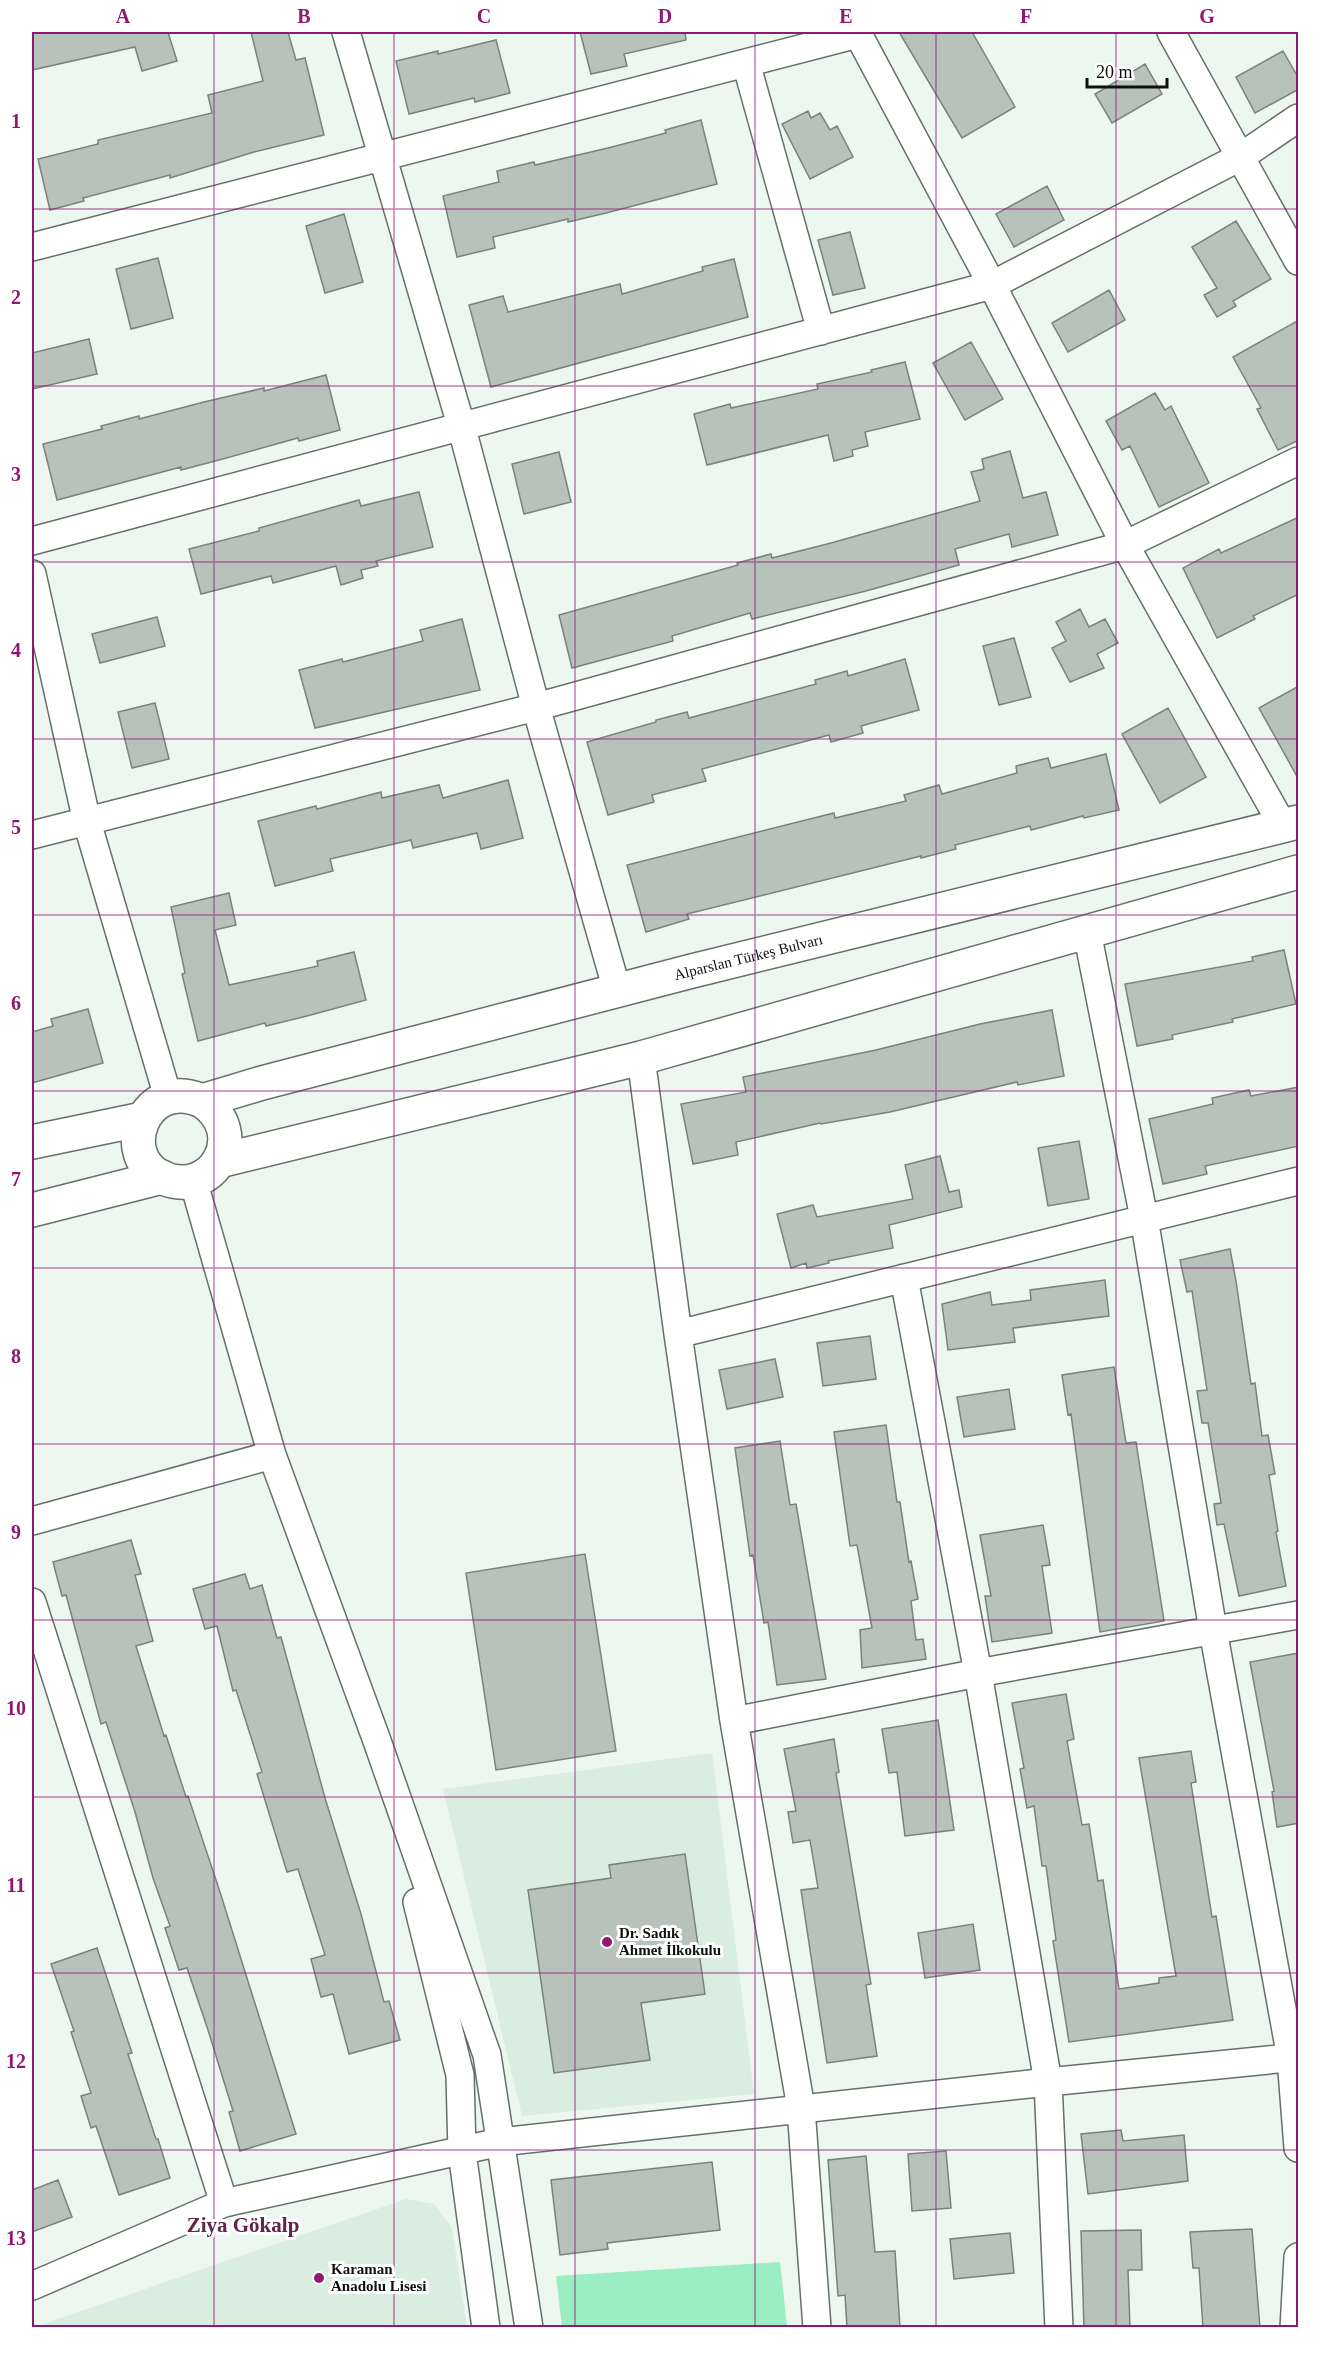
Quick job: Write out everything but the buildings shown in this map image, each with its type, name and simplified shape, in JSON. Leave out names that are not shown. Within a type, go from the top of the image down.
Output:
[{"type":"main road","name":"Alparslan Türkeş Bulvarı","points":[[168,1097],[189,1095],[202,1101],[262,1083],[617,990],[1291,824]]},
{"type":"main road","points":[[219,1161],[641,1058],[1299,872]]},
{"type":"main road","points":[[168,1097],[150,1108],[143,1119],[138,1132],[138,1147],[143,1160],[151,1170],[178,1179]]},
{"type":"main road","points":[[32,1210],[210,1172],[219,1161],[224,1148],[225,1134],[222,1120],[214,1108],[202,1101]]},
{"type":"main road","points":[[32,1142],[143,1119]]},
{"type":"street","points":[[346,32],[461,425],[617,990]]},
{"type":"street","points":[[1171,32],[1299,261]]},
{"type":"street","points":[[32,246],[857,33],[992,285],[1125,545],[1291,824]]},
{"type":"street","points":[[746,63],[821,330]]},
{"type":"street","points":[[32,541],[992,285],[1242,156],[1299,118]]},
{"type":"street","points":[[32,835],[537,707],[1125,545],[1299,461]]},
{"type":"street","points":[[32,574],[87,822],[168,1097]]},
{"type":"street","points":[[1087,932],[1144,1218],[1213,1630],[1295,2058],[1299,2148]]},
{"type":"street","points":[[641,1058],[734,1721],[801,2108],[817,2328]]},
{"type":"street","points":[[178,1179],[272,1455],[376,1738],[487,2055],[529,2328]]},
{"type":"street","points":[[678,1334],[1299,1181]]},
{"type":"street","points":[[904,1278],[978,1673],[1048,2082],[1059,2328]]},
{"type":"street","points":[[32,1521],[272,1455]]},
{"type":"street","points":[[32,1602],[224,2203]]},
{"type":"street","points":[[734,1721],[978,1673],[1299,1615]]},
{"type":"street","points":[[376,1738],[460,2075],[462,2152],[486,2328]]},
{"type":"street","points":[[32,2286],[224,2203],[500,2142],[801,2108],[1295,2058]]},
{"type":"street","points":[[1294,2328],[1299,2257]]},
{"type":"shaded area","name":"Dr. Sadık Ahmet İlkokulu","points":[[712,1753],[754,2094],[522,2116],[443,1789]]},
{"type":"shaded area","name":"Karaman Anadolu Lisesi","points":[[406,2199],[434,2204],[452,2228],[467,2327],[35,2327]]},
{"type":"green space","points":[[780,2262],[787,2327],[562,2327],[556,2276]]},
{"type":"place","name":"Dr. Sadık Ahmet İlkokulu","points":[[607,1942]]},
{"type":"place","name":"Karaman Anadolu Lisesi","points":[[319,2278]]},
{"type":"district","name":"Ziya Gökalp","points":[[243,2225]]}]
